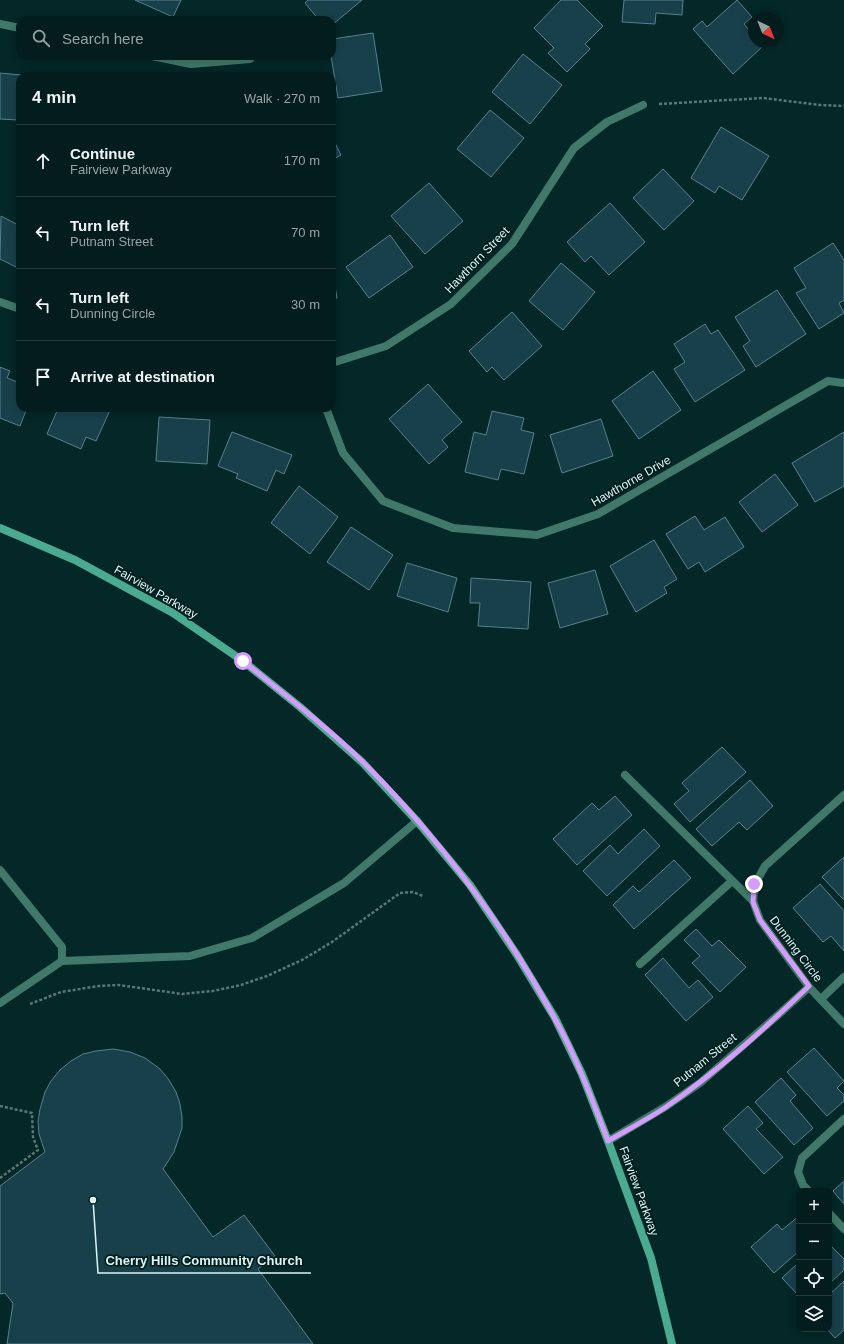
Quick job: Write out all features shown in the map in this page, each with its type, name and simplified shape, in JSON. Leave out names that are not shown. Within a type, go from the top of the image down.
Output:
[{"type":"main road","name":"Fairview Parkway","points":[[0,528],[74,560],[173,613],[243,661],[300,707],[362,762],[417,821],[470,885],[517,954],[555,1018],[582,1074],[651,1258],[672,1344]]},
{"type":"street","points":[[0,24],[16,27]]},
{"type":"street","points":[[172,60],[191,64],[238,60]]},
{"type":"street","name":"Hawthorn Street","points":[[336,362],[386,346],[451,304],[512,244],[574,148],[607,122],[643,105]]},
{"type":"street","points":[[0,302],[16,308]]},
{"type":"street","name":"Hawthorne Drive","points":[[328,412],[343,453],[383,501],[453,528],[537,535],[598,514],[828,381],[844,383]]},
{"type":"street","points":[[625,775],[753,902]]},
{"type":"street","name":"Dunning Circle","points":[[844,795],[765,866],[754,884],[753,902],[760,920],[809,986],[844,1024]]},
{"type":"street","points":[[0,1003],[62,961],[190,956],[252,938],[344,883],[417,821]]},
{"type":"street","points":[[0,870],[62,947],[62,961]]},
{"type":"street","points":[[640,964],[732,880]]},
{"type":"street","points":[[821,999],[844,978]]},
{"type":"street","name":"Putnam Street","points":[[608,1141],[665,1108],[700,1082],[778,1015],[809,986]]},
{"type":"street","points":[[806,1188],[803,1185],[798,1172],[802,1158],[844,1118]]},
{"type":"street","points":[[832,1216],[844,1229]]},
{"type":"path","points":[[643,105],[763,98],[820,105],[844,106]]},
{"type":"path","points":[[26,1005],[61,992],[99,986],[119,985],[182,994],[213,991],[241,985],[267,976],[302,960],[332,942],[400,893],[413,892],[423,896]]},
{"type":"path","points":[[0,1106],[32,1114],[33,1137],[38,1150],[0,1178]]},
{"type":"building","points":[[135,0],[181,0],[173,16]]},
{"type":"building","points":[[308,0],[362,0],[336,22],[336,16],[316,16],[305,3]]},
{"type":"building","points":[[561,0],[577,0],[603,26],[585,44],[590,49],[567,72],[548,53],[554,48],[534,28]]},
{"type":"building","points":[[624,0],[683,0],[682,15],[656,13],[655,24],[622,22]]},
{"type":"building","points":[[737,0],[748,12],[748,20],[744,24],[748,29],[748,48],[761,48],[733,74],[693,29],[702,21],[707,27]]},
{"type":"building","points":[[373,33],[382,91],[338,98],[336,72],[334,72],[332,60],[336,60],[336,38]]},
{"type":"building","points":[[523,54],[562,85],[530,124],[492,92]]},
{"type":"building","points":[[0,73],[16,75],[16,120],[0,119]]},
{"type":"building","points":[[490,110],[524,138],[491,177],[457,149]]},
{"type":"building","points":[[721,127],[769,156],[742,200],[719,186],[715,193],[691,178]]},
{"type":"building","points":[[336,145],[341,155],[336,158]]},
{"type":"building","points":[[663,169],[694,201],[664,230],[633,198]]},
{"type":"building","points":[[429,183],[463,221],[425,254],[391,216]]},
{"type":"building","points":[[610,203],[645,242],[609,275],[591,256],[585,262],[567,242]]},
{"type":"building","points":[[1,216],[16,224],[16,267],[0,259]]},
{"type":"building","points":[[390,235],[413,267],[369,298],[346,267]]},
{"type":"building","points":[[833,243],[844,260],[844,300],[839,303],[844,313],[819,329],[796,293],[806,288],[794,268]]},
{"type":"building","points":[[561,263],[595,292],[563,330],[529,301]]},
{"type":"building","points":[[777,290],[806,334],[756,367],[743,346],[750,341],[735,317]]},
{"type":"building","points":[[512,312],[542,346],[504,380],[492,367],[487,372],[469,351]]},
{"type":"building","points":[[705,324],[711,334],[718,330],[745,370],[695,402],[674,369],[685,362],[674,344]]},
{"type":"building","points":[[0,367],[10,371],[7,378],[16,381],[16,412],[25,412],[20,426],[0,418]]},
{"type":"building","points":[[653,371],[681,410],[639,439],[612,401]]},
{"type":"building","points":[[428,384],[462,422],[442,440],[448,447],[429,464],[389,419]]},
{"type":"building","points":[[492,411],[524,418],[521,430],[534,433],[524,474],[501,469],[498,480],[465,472],[474,432],[486,435]]},
{"type":"building","points":[[57,412],[109,412],[96,441],[86,437],[81,449],[47,434]]},
{"type":"building","points":[[159,417],[210,420],[207,464],[156,461]]},
{"type":"building","points":[[601,419],[613,456],[562,473],[550,435]]},
{"type":"building","points":[[232,432],[292,455],[284,474],[276,470],[267,491],[236,478],[238,474],[218,466]]},
{"type":"building","points":[[844,432],[844,486],[815,502],[792,463]]},
{"type":"building","points":[[775,474],[798,505],[762,532],[739,502]]},
{"type":"building","points":[[299,486],[338,517],[310,554],[271,523]]},
{"type":"building","points":[[695,516],[704,530],[725,517],[744,547],[705,572],[699,562],[688,569],[666,534]]},
{"type":"building","points":[[351,527],[393,555],[369,590],[327,562]]},
{"type":"building","points":[[654,540],[677,579],[664,587],[667,593],[636,612],[610,566]]},
{"type":"building","points":[[407,563],[457,578],[448,612],[397,596]]},
{"type":"building","points":[[595,570],[608,614],[560,628],[548,583]]},
{"type":"building","points":[[471,578],[531,582],[528,629],[478,626],[480,603],[470,603]]},
{"type":"building","points":[[722,747],[746,772],[690,822],[674,804],[689,791],[682,783]]},
{"type":"building","points":[[750,780],[773,806],[747,830],[739,822],[712,846],[696,829]]},
{"type":"building","points":[[615,796],[632,815],[577,865],[553,839],[592,803],[599,810]]},
{"type":"building","points":[[644,829],[660,846],[607,896],[583,871],[610,845],[618,854]]},
{"type":"building","points":[[844,857],[844,900],[822,877]]},
{"type":"building","points":[[674,860],[691,878],[634,929],[613,905],[633,886],[639,892]]},
{"type":"building","points":[[820,884],[844,911],[844,951],[831,936],[823,942],[793,908]]},
{"type":"building","points":[[696,929],[712,946],[719,940],[746,967],[720,992],[692,963],[700,956],[684,940]]},
{"type":"building","points":[[663,958],[689,988],[698,980],[713,997],[686,1021],[645,975]]},
{"type":"building","points":[[814,1048],[844,1081],[837,1088],[844,1095],[844,1101],[827,1116],[787,1072]]},
{"type":"building","points":[[113,1049],[130,1052],[145,1058],[160,1069],[169,1080],[176,1092],[180,1104],[182,1128],[174,1152],[163,1169],[213,1237],[244,1215],[275,1256],[258,1269],[313,1344],[7,1344],[13,1303],[5,1293],[0,1294],[0,1186],[45,1152],[39,1134],[38,1121],[40,1109],[45,1092],[51,1081],[60,1070],[83,1054]]},
{"type":"building","points":[[781,1078],[796,1095],[790,1101],[813,1128],[794,1145],[755,1102]]},
{"type":"building","points":[[748,1106],[763,1123],[756,1129],[783,1157],[764,1174],[723,1129]]},
{"type":"building","points":[[844,1181],[844,1204],[833,1191]]},
{"type":"building","points":[[796,1218],[796,1254],[774,1273],[751,1247],[777,1224],[782,1230]]},
{"type":"building","points":[[832,1247],[844,1259],[844,1270],[832,1281]]},
{"type":"building","points":[[796,1265],[796,1293],[782,1278]]},
{"type":"building","points":[[844,1281],[844,1330],[835,1338],[830,1332],[832,1332],[832,1292]]},
{"type":"place","name":"Cherry Hills Community Church","points":[[93,1200]]},
{"type":"route","points":[[243,661],[300,707],[362,762],[417,821],[470,885],[517,954],[555,1018],[582,1074],[608,1141],[665,1108],[700,1082],[778,1015],[809,986],[760,920],[753,902],[754,884]]}]
